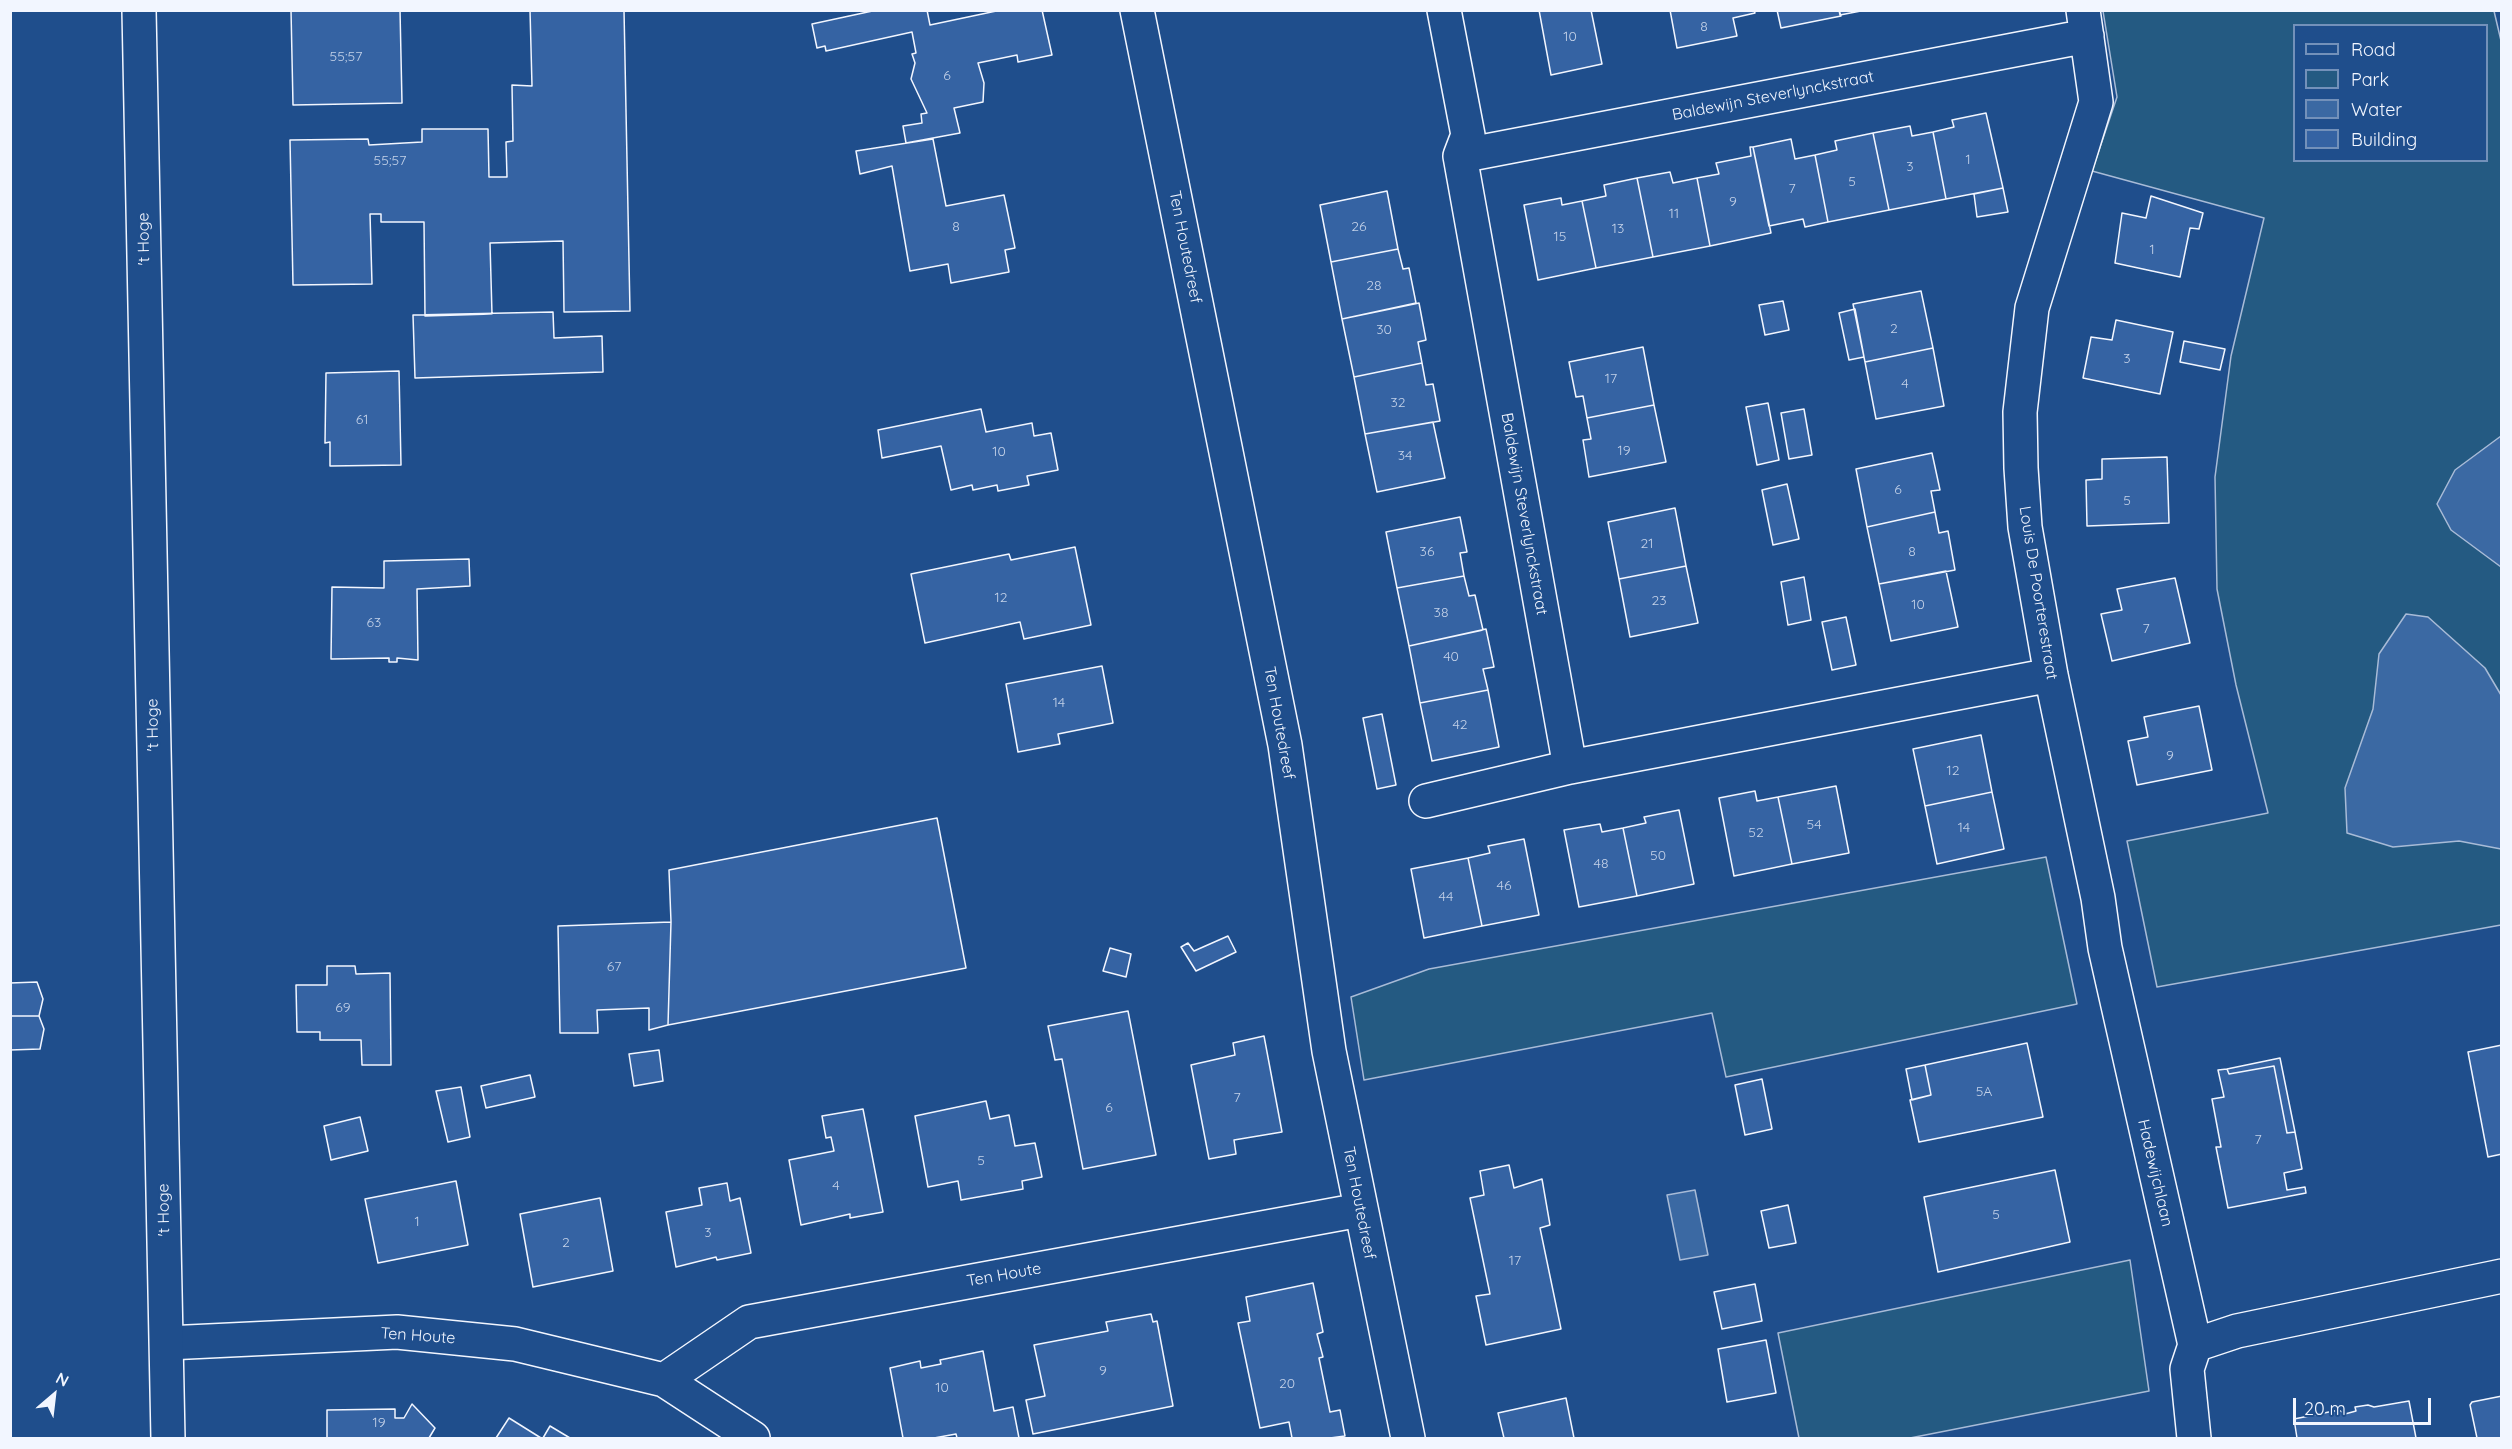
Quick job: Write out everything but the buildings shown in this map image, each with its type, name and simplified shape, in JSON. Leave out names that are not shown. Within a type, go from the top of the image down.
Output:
[{"type":"street","name":"'t Hoge","points":[[139,10],[168,1438]]},
{"type":"street","name":"Ten Houtedreef","points":[[1137,10],[1285,745],[1329,1051],[1408,1438]]},
{"type":"street","name":"Baldewijn Steverlynckstraat","points":[[1444,10],[1468,135],[1460,156],[1570,767]]},
{"type":"street","name":"Baldewijn Steverlynckstraat","points":[[1460,156],[2085,23]]},
{"type":"street","name":"Louis De Poorterestraat","points":[[2085,23],[2096,102],[2032,308],[2020,412],[2025,527],[2051,675],[2116,1001]]},
{"type":"street","points":[[1426,801],[1570,767],[2051,675]]},
{"type":"street","name":"Hadewijchlaan","points":[[2116,1001],[2195,1345],[2187,1369],[2194,1438]]},
{"type":"street","name":"Ten Houte","points":[[664,1380],[749,1322],[1360,1210]]},
{"type":"street","points":[[2195,1345],[2237,1331],[2502,1276]]},
{"type":"street","name":"Ten Houte","points":[[167,1343],[397,1332],[515,1344],[664,1380],[753,1438]]},
{"type":"green space","points":[[2103,11],[2494,11],[2502,45],[2501,925],[2157,987],[2127,841],[2268,813],[2236,685],[2217,589],[2215,477],[2231,356],[2264,218],[2092,171],[2117,97]]},
{"type":"green space","points":[[2046,857],[2077,1004],[1726,1077],[1712,1013],[1364,1080],[1351,997],[1429,969]]},
{"type":"green space","points":[[2130,1260],[2149,1391],[1910,1438],[1799,1438],[1778,1333]]},
{"type":"water","points":[[2501,436],[2501,567],[2451,530],[2437,504],[2455,470]]},
{"type":"water","points":[[2406,614],[2428,617],[2485,668],[2501,695],[2501,849],[2459,841],[2393,847],[2347,833],[2345,788],[2373,709],[2379,654]]},
{"type":"water","points":[[1695,1190],[1708,1255],[1680,1260],[1667,1195]]}]
